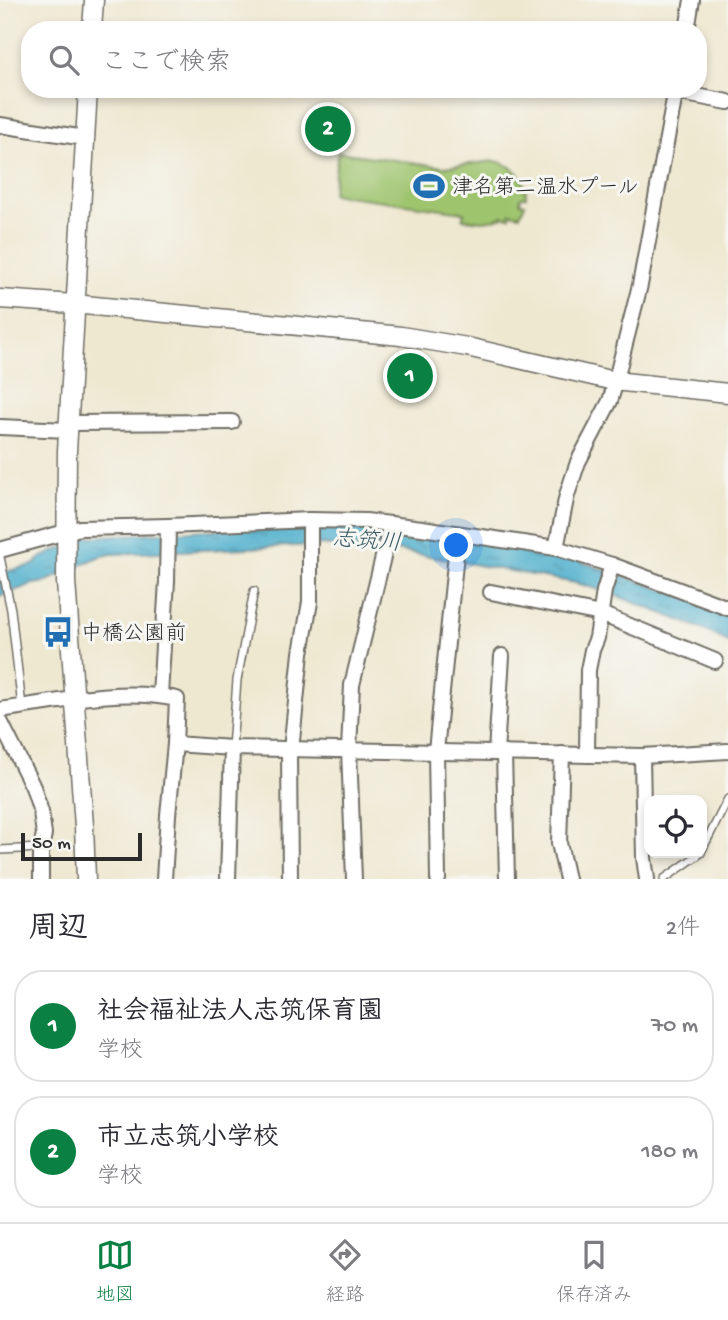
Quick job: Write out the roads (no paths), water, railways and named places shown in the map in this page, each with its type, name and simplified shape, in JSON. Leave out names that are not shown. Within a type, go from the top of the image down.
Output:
[{"type":"street","points":[[93,21],[94,0]]},
{"type":"street","points":[[688,21],[692,0]]},
{"type":"street","points":[[86,879],[85,826],[66,582],[68,427],[87,98]]},
{"type":"street","points":[[556,548],[567,495],[578,462],[610,401],[640,285],[675,98]]},
{"type":"street","points":[[707,98],[728,102]]},
{"type":"street","points":[[0,125],[85,138]]},
{"type":"street","points":[[0,299],[401,336],[467,347],[614,381],[728,393]]},
{"type":"street","points":[[0,427],[232,422]]},
{"type":"street","points":[[0,551],[80,527],[310,520],[366,521],[556,548],[612,565],[728,608]]},
{"type":"street","points":[[290,879],[290,750],[310,601],[310,520]]},
{"type":"street","points":[[354,879],[349,750],[352,685],[391,524]]},
{"type":"street","points":[[160,695],[168,526]]},
{"type":"street","points":[[438,879],[436,751],[458,534]]},
{"type":"street","points":[[587,754],[588,670],[612,565]]},
{"type":"street","points":[[491,592],[601,614],[715,661]]},
{"type":"street","points":[[502,656],[500,753],[507,879]]},
{"type":"street","points":[[0,710],[117,694],[160,695],[177,699],[176,744],[164,879]]},
{"type":"street","points":[[0,720],[33,787],[41,812],[44,834],[41,879]]},
{"type":"street","points":[[176,744],[290,750],[642,756],[728,751]]},
{"type":"street","points":[[228,879],[232,748]]},
{"type":"street","points":[[562,754],[559,843],[567,879]]},
{"type":"street","points":[[642,756],[647,879]]},
{"type":"lane","points":[[0,557],[11,610],[22,707]]},
{"type":"lane","points":[[232,748],[237,680],[254,591]]},
{"type":"lane","points":[[707,840],[728,799]]},
{"type":"lane","points":[[0,850],[41,848]]},
{"type":"lane","points":[[664,879],[693,858]]},
{"type":"water","name":"志筑川","points":[[315,524],[367,525],[556,553],[728,612],[728,642],[700,628],[607,592],[576,583],[390,549],[316,545],[111,554],[98,557],[45,582],[0,596],[0,573],[33,565],[42,557],[86,537]]},
{"type":"place","name":"市立志筑小学校","points":[[328,129]]},
{"type":"place","name":"津名第二温水プール","points":[[429,186]]},
{"type":"place","name":"社会福祉法人志筑保育園","points":[[410,376]]},
{"type":"place","name":"中橋公園前","points":[[58,632]]}]
